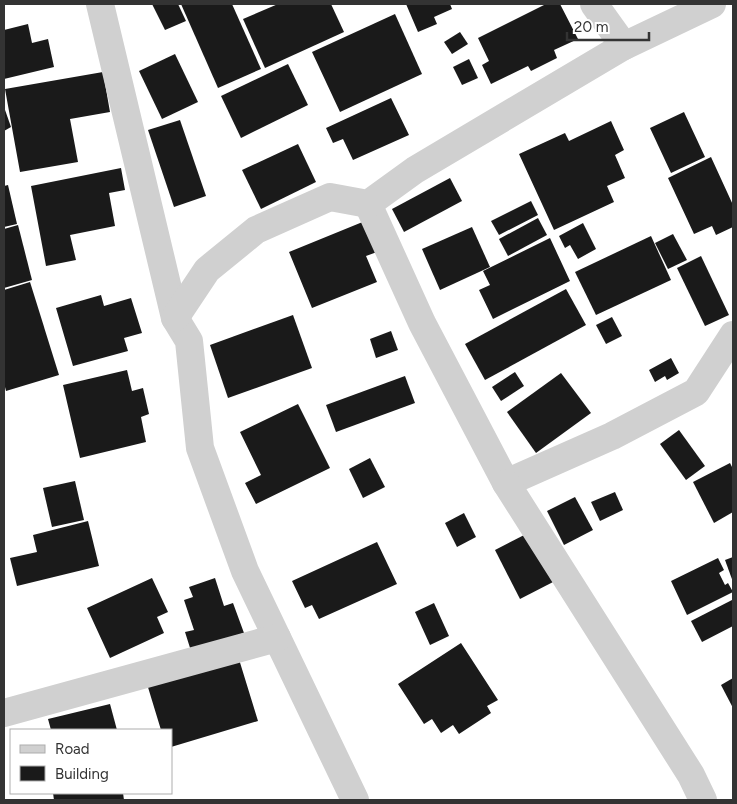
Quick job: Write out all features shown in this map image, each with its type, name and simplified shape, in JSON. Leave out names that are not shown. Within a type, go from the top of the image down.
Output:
[{"type":"street","points":[[100,4],[175,318],[189,342],[200,448],[245,571],[355,800]]},
{"type":"street","points":[[594,4],[624,46]]},
{"type":"street","points":[[175,318],[207,270],[256,230],[330,198],[368,204],[415,170],[624,46],[712,4]]},
{"type":"street","points":[[368,204],[422,323],[506,483],[691,774],[703,800]]},
{"type":"street","points":[[506,483],[612,436],[696,392],[733,335]]},
{"type":"street","points":[[4,713],[277,638]]},
{"type":"building","points":[[152,4],[178,4],[186,21],[165,30]]},
{"type":"building","points":[[181,4],[232,4],[261,69],[218,88]]},
{"type":"building","points":[[278,4],[331,4],[344,32],[265,68],[243,19]]},
{"type":"building","points":[[406,4],[450,4],[452,9],[434,17],[437,24],[418,32]]},
{"type":"building","points":[[546,4],[560,4],[578,39],[554,50],[557,58],[531,71],[528,66],[491,84],[482,65],[489,61],[478,38]]},
{"type":"building","points":[[395,14],[422,74],[340,112],[312,52]]},
{"type":"building","points":[[28,24],[32,43],[48,39],[54,67],[4,79],[4,30]]},
{"type":"building","points":[[460,32],[468,44],[452,54],[444,42]]},
{"type":"building","points":[[175,54],[198,102],[162,119],[139,71]]},
{"type":"building","points":[[469,59],[478,78],[462,85],[453,67]]},
{"type":"building","points":[[288,64],[308,105],[241,138],[221,96]]},
{"type":"building","points":[[103,72],[110,112],[70,119],[78,162],[20,172],[5,89]]},
{"type":"building","points":[[391,98],[409,135],[353,160],[343,139],[333,143],[326,128]]},
{"type":"building","points":[[4,107],[11,127],[4,131]]},
{"type":"building","points":[[684,112],[705,157],[671,173],[650,128]]},
{"type":"building","points":[[180,120],[206,196],[174,207],[148,130]]},
{"type":"building","points":[[611,121],[624,150],[615,155],[625,178],[607,186],[614,202],[554,230],[519,154],[565,133],[569,141]]},
{"type":"building","points":[[298,144],[316,182],[261,209],[242,170]]},
{"type":"building","points":[[711,157],[733,205],[733,227],[716,235],[712,226],[694,234],[668,178]]},
{"type":"building","points":[[121,168],[125,190],[109,193],[115,226],[70,235],[76,260],[46,266],[31,186]]},
{"type":"building","points":[[450,178],[462,201],[404,232],[392,209]]},
{"type":"building","points":[[8,185],[17,224],[4,227],[4,186]]},
{"type":"building","points":[[531,201],[538,215],[499,235],[491,221]]},
{"type":"building","points":[[538,218],[547,235],[508,256],[499,239]]},
{"type":"building","points":[[365,221],[377,252],[366,256],[377,282],[312,308],[289,252]]},
{"type":"building","points":[[583,223],[596,249],[578,259],[570,245],[565,248],[559,236]]},
{"type":"building","points":[[18,225],[32,280],[4,288],[4,229]]},
{"type":"building","points":[[472,227],[490,267],[440,290],[422,249]]},
{"type":"building","points":[[673,234],[687,260],[668,269],[655,243]]},
{"type":"building","points":[[651,236],[671,280],[596,315],[575,272]]},
{"type":"building","points":[[550,238],[570,281],[493,319],[479,290],[490,285],[483,271]]},
{"type":"building","points":[[701,256],[729,315],[705,326],[677,268]]},
{"type":"building","points":[[30,282],[59,375],[6,391],[4,383],[4,290]]},
{"type":"building","points":[[566,289],[586,325],[485,380],[465,344]]},
{"type":"building","points":[[101,295],[104,306],[131,298],[142,333],[124,338],[128,351],[73,366],[56,308]]},
{"type":"building","points":[[293,315],[312,368],[228,398],[210,345]]},
{"type":"building","points":[[612,317],[622,336],[606,344],[596,325]]},
{"type":"building","points":[[391,331],[398,350],[376,358],[370,339]]},
{"type":"building","points":[[671,358],[679,373],[667,380],[665,376],[655,382],[649,370]]},
{"type":"building","points":[[127,370],[132,391],[143,388],[149,414],[141,417],[146,442],[80,458],[63,385]]},
{"type":"building","points":[[515,372],[524,386],[501,401],[492,387]]},
{"type":"building","points":[[561,373],[591,413],[536,453],[507,412]]},
{"type":"building","points":[[405,376],[415,403],[336,432],[326,405]]},
{"type":"building","points":[[298,404],[330,468],[256,504],[245,483],[261,475],[240,432]]},
{"type":"building","points":[[679,430],[705,466],[686,480],[660,444]]},
{"type":"building","points":[[370,458],[385,487],[363,498],[349,469]]},
{"type":"building","points":[[730,463],[733,469],[733,512],[714,523],[693,482]]},
{"type":"building","points":[[75,481],[84,520],[52,527],[43,488]]},
{"type":"building","points":[[615,492],[623,510],[600,521],[591,502]]},
{"type":"building","points":[[575,497],[593,530],[564,545],[547,511]]},
{"type":"building","points":[[464,513],[476,537],[457,547],[445,523]]},
{"type":"building","points":[[88,521],[99,566],[17,586],[10,558],[37,552],[33,535]]},
{"type":"building","points":[[530,532],[555,581],[520,599],[495,550]]},
{"type":"building","points":[[377,542],[397,584],[319,619],[312,605],[305,608],[292,581]]},
{"type":"building","points":[[733,557],[733,582],[725,560]]},
{"type":"building","points":[[718,558],[724,570],[719,573],[725,585],[728,583],[733,592],[687,615],[671,581]]},
{"type":"building","points":[[152,578],[168,612],[157,617],[164,633],[110,658],[87,608]]},
{"type":"building","points":[[215,578],[224,606],[233,603],[244,633],[191,651],[185,632],[194,630],[184,600],[193,597],[189,587]]},
{"type":"building","points":[[732,600],[733,626],[702,642],[691,621]]},
{"type":"building","points":[[434,603],[449,636],[430,645],[415,612]]},
{"type":"building","points":[[461,643],[498,700],[487,706],[491,713],[459,734],[453,725],[441,733],[432,719],[424,724],[398,684]]},
{"type":"building","points":[[238,656],[258,721],[172,747],[172,729],[161,729],[147,684]]},
{"type":"building","points":[[733,678],[733,708],[721,685]]},
{"type":"building","points":[[110,704],[117,729],[51,729],[48,719]]},
{"type":"building","points":[[53,794],[123,794],[124,800],[54,800]]}]
